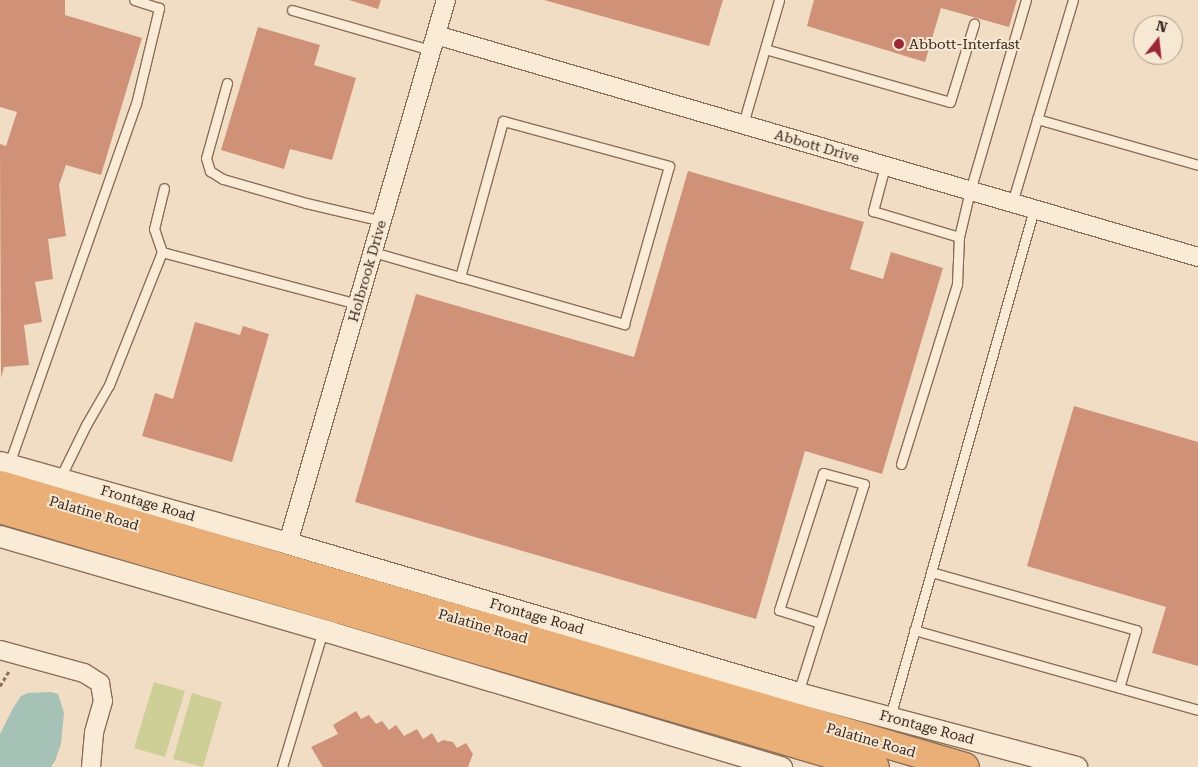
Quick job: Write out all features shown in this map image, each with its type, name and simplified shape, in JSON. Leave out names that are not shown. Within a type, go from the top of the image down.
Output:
[{"type":"highway","name":"Palatine Road","points":[[2,470],[174,536],[965,767]]},
{"type":"highway","name":"Palatine Road","points":[[0,508],[876,767]]},
{"type":"street","name":"Holbrook Drive","points":[[288,543],[446,0]]},
{"type":"street","name":"Abbott Drive","points":[[434,42],[744,124],[1198,257]]},
{"type":"street","name":"Frontage Road","points":[[2,470],[60,479],[288,543],[798,693],[1076,767]]},
{"type":"street","points":[[0,536],[781,767]]},
{"type":"street","points":[[0,650],[84,673],[100,683],[103,701],[94,733],[91,767]]},
{"type":"lane","points":[[2,470],[136,104],[159,8],[134,0]]},
{"type":"lane","points":[[744,124],[779,0]]},
{"type":"lane","points":[[901,464],[957,284],[959,237],[970,191],[1026,0]]},
{"type":"lane","points":[[1012,203],[1073,0]]},
{"type":"lane","points":[[292,10],[434,42]]},
{"type":"lane","points":[[765,49],[950,102],[974,24]]},
{"type":"lane","points":[[227,83],[206,158],[210,171],[223,179],[306,203],[382,221]]},
{"type":"lane","points":[[1037,119],[1198,165]]},
{"type":"lane","points":[[373,252],[460,277],[624,324],[670,166],[503,121],[460,277]]},
{"type":"lane","points":[[885,166],[872,211],[959,237]]},
{"type":"lane","points":[[60,479],[86,425],[109,384],[162,252],[154,229],[164,188]]},
{"type":"lane","points":[[890,718],[1034,209]]},
{"type":"lane","points":[[162,252],[358,304]]},
{"type":"lane","points":[[798,693],[864,484],[822,473],[779,610],[820,623]]},
{"type":"lane","points":[[931,572],[1136,630],[1119,688]]},
{"type":"lane","points":[[282,767],[323,630]]},
{"type":"lane","points":[[914,630],[1198,710]]},
{"type":"green space","points":[[154,682],[185,691],[165,757],[134,748]]},
{"type":"green space","points":[[192,693],[222,702],[203,767],[173,759]]},
{"type":"shaded area","points":[[51,692],[58,694],[64,713],[61,744],[51,767],[0,767],[0,734],[21,696],[28,693]]},
{"type":"building","points":[[0,0],[65,0],[65,15],[142,38],[101,175],[66,165],[59,185],[66,236],[48,239],[53,279],[35,282],[42,322],[24,325],[29,365],[4,367],[1,378],[0,144],[6,146],[17,112],[0,107]]},
{"type":"building","points":[[349,0],[381,0],[378,9]]},
{"type":"building","points":[[544,0],[723,0],[709,46]]},
{"type":"building","name":"Abbott-Interfast","points":[[814,0],[1017,0],[1009,27],[941,8],[925,62],[807,26]]},
{"type":"building","points":[[258,27],[320,45],[314,65],[356,78],[332,160],[290,149],[284,169],[221,150]]},
{"type":"building","points":[[688,171],[864,222],[850,269],[883,279],[891,252],[943,268],[882,474],[805,451],[756,619],[355,502],[416,294],[634,357]]},
{"type":"building","points":[[195,322],[240,335],[243,326],[269,334],[232,462],[142,436],[155,393],[173,399]]},
{"type":"building","points":[[1074,406],[1198,442],[1198,666],[1152,653],[1166,607],[1027,566]]},
{"type":"building","points":[[356,711],[361,719],[369,715],[376,724],[382,721],[389,730],[396,725],[404,736],[417,729],[423,739],[432,733],[438,743],[443,740],[453,742],[457,748],[466,743],[473,754],[468,767],[323,767],[311,747],[338,734],[333,725]]},
{"type":"place","name":"Abbott-Interfast","points":[[899,44]]}]
